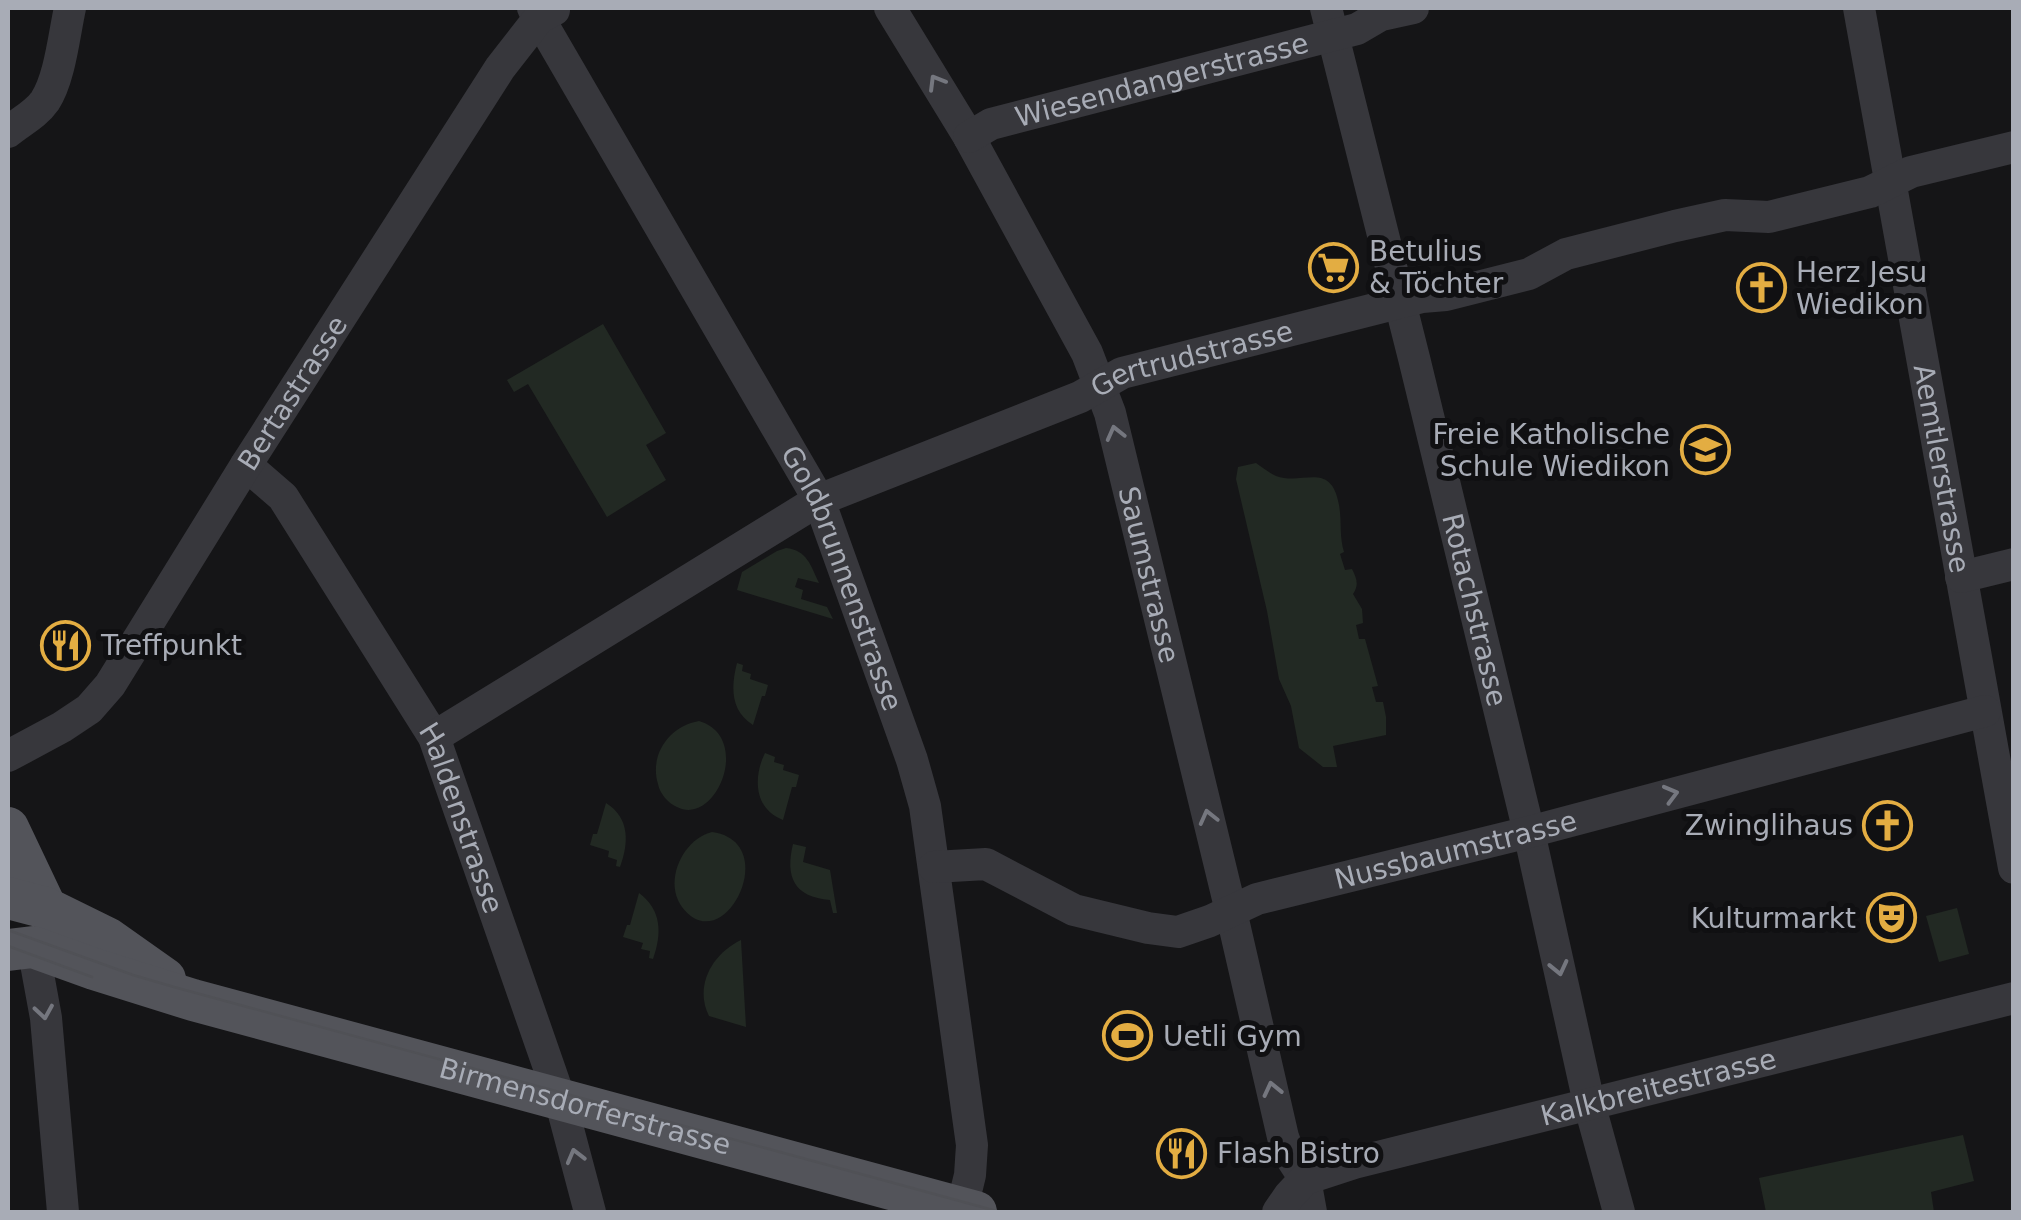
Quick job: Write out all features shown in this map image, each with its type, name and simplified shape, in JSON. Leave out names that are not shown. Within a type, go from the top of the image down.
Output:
[{"type":"main road","points":[[8,828],[20,922]]},
{"type":"main road","name":"Birmensdorferstrasse","points":[[20,922],[193,1000],[969,1210]]},
{"type":"street","points":[[8,132],[46,100],[70,8]]},
{"type":"street","name":"Saumstrasse","points":[[890,8],[969,136],[1100,386],[1115,432],[1283,1137],[1305,1179]]},
{"type":"street","name":"Wiesendangerstrasse","points":[[969,136],[990,124],[1329,22],[1357,29],[1381,15],[1413,8]]},
{"type":"street","name":"Aemtlerstrasse","points":[[1859,8],[2014,868]]},
{"type":"street","name":"Bertastrasse","points":[[8,756],[89,709],[110,685],[500,68],[543,11]]},
{"type":"street","name":"Goldbrunnenstrasse","points":[[543,11],[819,500],[912,760],[934,867],[972,1145],[969,1210]]},
{"type":"street","name":"Rotachstrasse","points":[[1329,22],[1414,358],[1619,1212]]},
{"type":"street","name":"Gertrudstrasse","points":[[434,738],[819,500],[1074,399],[1132,370],[1529,274],[1566,254],[1675,226],[1725,214],[1769,217],[1870,192],[1911,172],[2014,147]]},
{"type":"street","name":"Haldenstrasse","points":[[246,465],[283,496],[434,738],[560,1100],[590,1212]]},
{"type":"street","points":[[1961,577],[2014,564]]},
{"type":"street","name":"Nussbaumstrasse","points":[[934,867],[986,864],[1062,906],[1178,932],[1256,899],[1529,832],[1986,711]]},
{"type":"street","points":[[20,922],[46,1018],[63,1212]]},
{"type":"street","name":"Kalkbreitestrasse","points":[[1305,1179],[1423,1144],[2014,998]]},
{"type":"street","points":[[1278,1212],[1305,1179]]},
{"type":"street","points":[[1305,1179],[1311,1212]]},
{"type":"shaded area","points":[[603,324],[666,433],[646,445],[666,480],[607,517],[528,384],[514,392],[507,380]]},
{"type":"shaded area","points":[[1256,463],[1276,476],[1323,479],[1335,491],[1339,505],[1344,552],[1340,554],[1345,570],[1352,569],[1356,579],[1353,594],[1362,609],[1363,623],[1356,625],[1359,639],[1365,639],[1378,686],[1372,687],[1376,702],[1383,702],[1386,735],[1333,746],[1337,767],[1323,767],[1299,748],[1291,706],[1279,679],[1236,479],[1238,467]]},
{"type":"shaded area","points":[[786,548],[804,555],[819,583],[798,578],[795,587],[803,590],[801,599],[827,607],[833,619],[737,590],[742,572]]},
{"type":"shaded area","points":[[737,663],[743,665],[742,671],[751,674],[750,679],[768,685],[753,725],[736,705]]},
{"type":"shaded area","points":[[699,721],[715,730],[724,744],[726,761],[715,793],[691,810],[668,801],[656,773],[664,743],[679,729]]},
{"type":"shaded area","points":[[765,753],[784,765],[783,770],[799,775],[783,820],[773,815],[761,800],[758,782]]},
{"type":"shaded area","points":[[606,803],[620,816],[625,832],[620,867],[616,866],[617,860],[608,857],[609,851],[590,845]]},
{"type":"shaded area","points":[[712,832],[733,840],[743,856],[745,875],[728,910],[714,920],[698,920],[682,907],[677,897],[675,874],[692,843]]},
{"type":"shaded area","points":[[793,844],[806,847],[803,862],[830,870],[837,913],[833,913],[830,900],[808,895],[795,883],[790,866]]},
{"type":"shaded area","points":[[639,893],[652,907],[658,923],[653,959],[649,958],[650,951],[641,949],[643,943],[623,937]]},
{"type":"shaded area","points":[[1957,908],[1969,954],[1939,962],[1926,916]]},
{"type":"shaded area","points":[[741,940],[746,1027],[709,1016],[704,993],[714,962]]},
{"type":"shaded area","points":[[1963,1135],[1974,1181],[1931,1192],[1934,1212],[1766,1212],[1759,1178]]},
{"type":"tram line","points":[[8,930],[174,987],[1000,1212]]},
{"type":"tram line","points":[[8,946],[92,977]]},
{"type":"place","name":"Betulius & Töchter","points":[[1334,267]]},
{"type":"place","name":"Herz Jesu Wiedikon","points":[[1761,288]]},
{"type":"place","name":"Freie Katholische Schule Wiedikon","points":[[1705,450]]},
{"type":"place","name":"Treffpunkt","points":[[66,645]]},
{"type":"place","name":"Zwinglihaus","points":[[1888,825]]},
{"type":"place","name":"Kulturmarkt","points":[[1891,918]]},
{"type":"place","name":"Uetli Gym","points":[[1128,1036]]},
{"type":"place","name":"Flash Bistro","points":[[1182,1153]]}]
